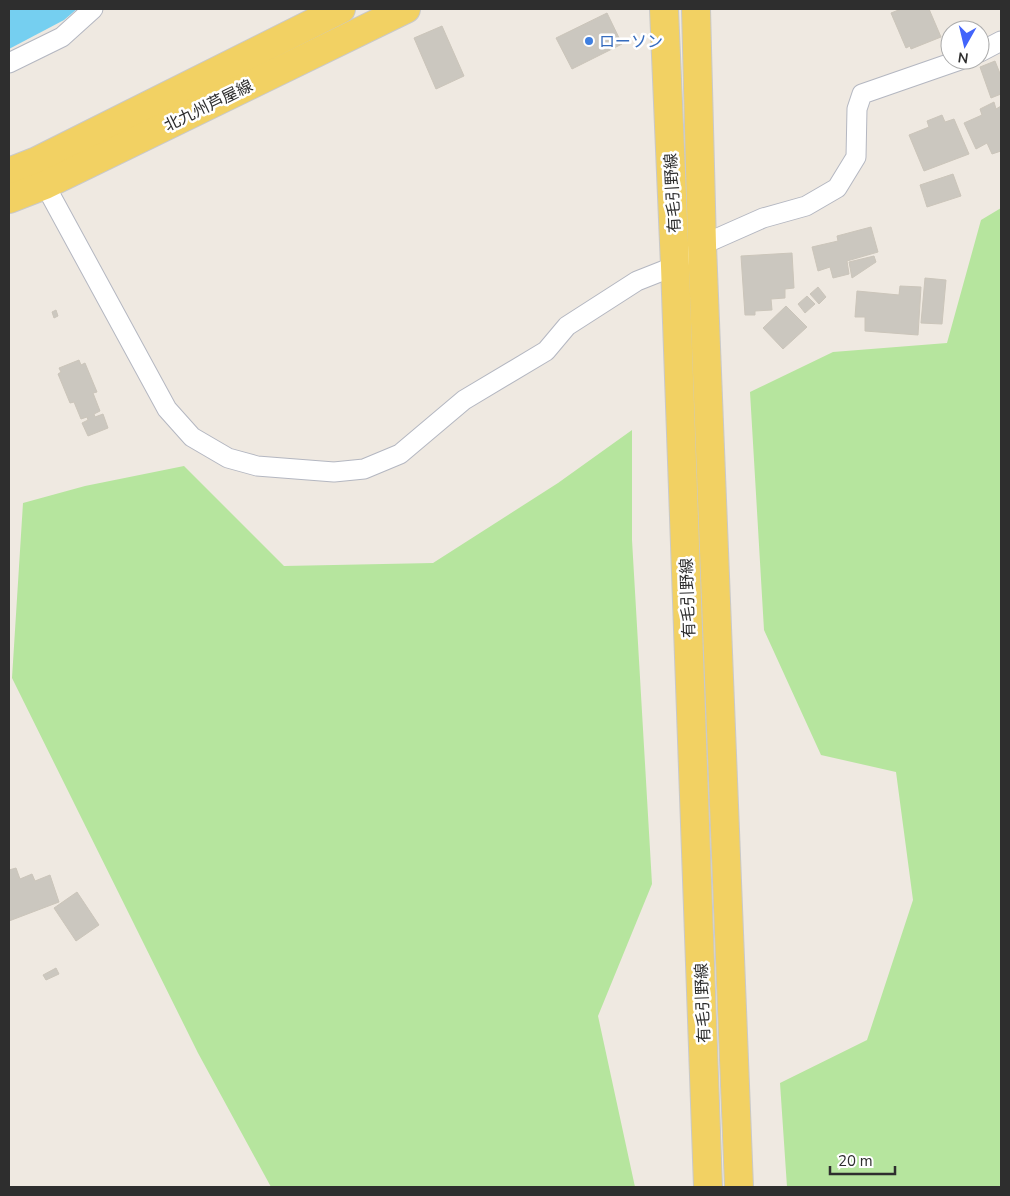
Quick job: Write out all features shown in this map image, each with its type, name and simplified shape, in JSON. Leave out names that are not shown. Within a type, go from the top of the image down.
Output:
[{"type":"main road","name":"北九州芦屋線","points":[[9,172],[37,161],[340,9]]},
{"type":"main road","name":"北九州芦屋線","points":[[9,199],[44,185],[406,9]]},
{"type":"main road","name":"有毛引野線","points":[[664,9],[708,1187]]},
{"type":"main road","name":"有毛引野線","points":[[696,9],[702,245],[739,1187]]},
{"type":"street","points":[[9,63],[62,37],[93,9]]},
{"type":"street","points":[[44,185],[167,409],[192,437],[228,458],[258,466],[334,472],[364,469],[400,454],[464,400],[546,351],[567,326],[637,281],[675,266],[702,245],[763,218],[806,206],[837,188],[856,157],[858,109],[862,94],[940,67]]},
{"type":"green space","points":[[1001,208],[1001,1187],[787,1187],[780,1083],[867,1040],[913,900],[896,772],[821,755],[764,630],[750,392],[833,352],[947,343],[981,220]]},
{"type":"green space","points":[[632,430],[632,540],[652,884],[598,1016],[635,1187],[271,1187],[198,1053],[12,678],[23,503],[85,486],[184,466],[284,566],[433,563],[558,483]]},
{"type":"water","points":[[9,9],[77,9],[64,20],[9,49]]},
{"type":"building","points":[[901,9],[929,9],[940,37],[911,49],[910,46],[906,48],[891,13]]},
{"type":"building","name":"ローソン","points":[[607,13],[622,44],[572,69],[556,38]]},
{"type":"building","points":[[442,26],[464,76],[436,89],[414,38]]},
{"type":"building","points":[[995,61],[1001,76],[1001,94],[991,98],[981,70],[990,70],[990,63]]},
{"type":"building","points":[[994,102],[996,109],[1001,106],[1001,151],[992,154],[987,143],[976,149],[964,123],[982,115],[980,109]]},
{"type":"building","points":[[942,115],[945,122],[954,119],[969,154],[924,171],[909,135],[929,127],[927,121]]},
{"type":"building","points":[[953,174],[961,196],[927,207],[920,185]]},
{"type":"building","points":[[871,227],[878,252],[847,261],[849,274],[833,278],[830,267],[818,271],[812,247],[838,241],[837,236]]},
{"type":"building","points":[[792,253],[794,288],[785,289],[785,298],[771,299],[772,310],[755,311],[755,315],[745,315],[741,256]]},
{"type":"building","points":[[874,256],[876,262],[852,278],[849,262]]},
{"type":"building","points":[[925,278],[946,280],[942,324],[921,323]]},
{"type":"building","points":[[900,286],[921,287],[918,335],[865,331],[865,317],[855,317],[857,291],[899,295]]},
{"type":"building","points":[[818,287],[826,297],[819,304],[810,294]]},
{"type":"building","points":[[807,296],[815,304],[805,313],[798,304]]},
{"type":"building","points":[[786,306],[807,327],[783,349],[763,328]]},
{"type":"building","points":[[56,310],[58,316],[54,318],[52,312]]},
{"type":"building","points":[[79,360],[81,365],[85,363],[97,392],[93,393],[100,411],[94,414],[95,417],[103,414],[108,428],[88,436],[82,423],[88,420],[87,417],[81,419],[74,402],[70,403],[58,374],[61,372],[59,368]]},
{"type":"building","points":[[16,868],[20,879],[32,874],[35,881],[50,875],[59,902],[9,921],[9,870]]},
{"type":"building","points":[[77,892],[99,925],[76,941],[54,908]]},
{"type":"building","points":[[56,968],[59,974],[46,980],[43,975]]},
{"type":"place","name":"ローソン","points":[[589,41]]}]
